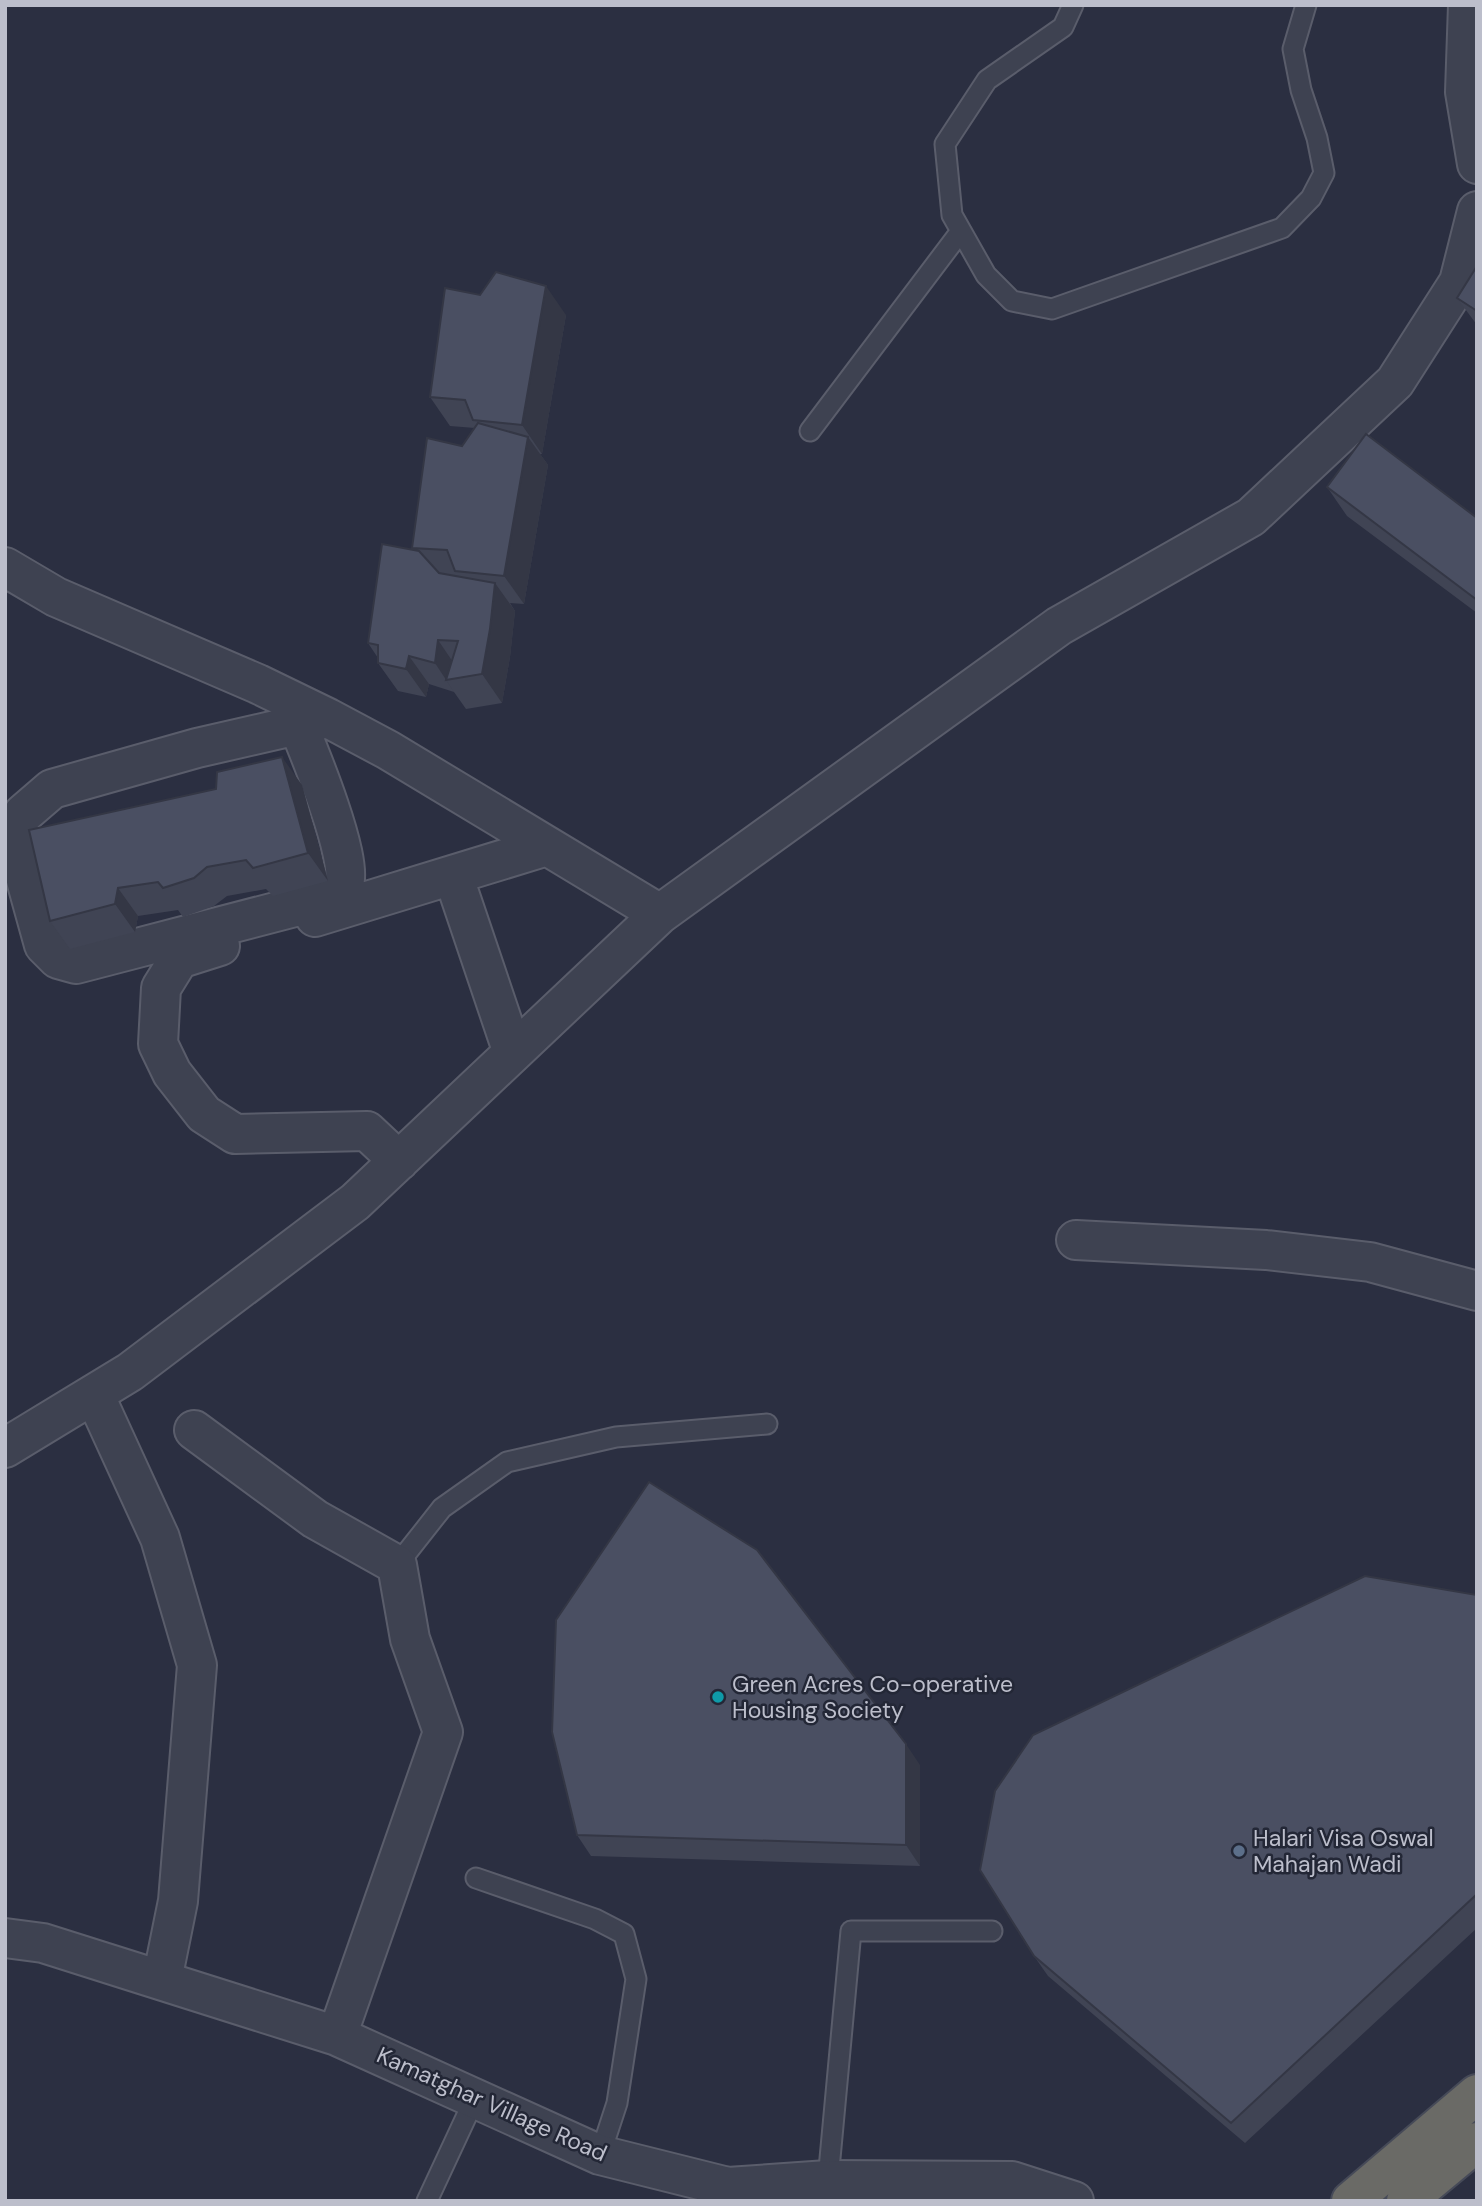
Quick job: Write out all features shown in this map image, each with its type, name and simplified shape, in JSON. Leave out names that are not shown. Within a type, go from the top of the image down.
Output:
[{"type":"highway","points":[[1351,2201],[1477,2094]]},
{"type":"highway","points":[[1406,2201],[1477,2142]]},
{"type":"street","points":[[1468,5],[1465,92],[1477,164]]},
{"type":"street","points":[[5,1448],[130,1372],[355,1202],[660,914],[1059,626],[1251,517],[1395,382],[1459,282],[1477,211]]},
{"type":"street","points":[[5,566],[56,597],[258,684],[313,722],[388,750],[660,914]]},
{"type":"street","points":[[313,722],[321,780],[344,861],[344,884],[333,897],[76,964],[58,960],[44,945],[13,833],[23,814],[52,789],[197,748],[313,722]]},
{"type":"street","points":[[399,1161],[367,1131],[235,1133],[204,1114],[172,1073],[158,1044],[161,988],[178,959],[547,846]]},
{"type":"street","points":[[453,875],[513,1054]]},
{"type":"street","points":[[1076,1240],[1266,1250],[1370,1262],[1477,1291]]},
{"type":"street","points":[[94,1394],[160,1538],[197,1665],[178,1901],[162,1980]]},
{"type":"street","points":[[194,1430],[315,1518],[397,1564],[410,1639],[443,1732],[337,2036]]},
{"type":"street","name":"Kamatghar Village Road","points":[[5,1938],[43,1943],[337,2036],[600,2155],[728,2187],[828,2180],[1012,2181],[1074,2201]]},
{"type":"lane","points":[[1073,5],[1063,27],[987,80],[945,144],[952,215],[986,275],[1012,301],[1052,309],[1282,229],[1311,198],[1324,173],[1317,138],[1301,90],[1293,49],[1306,5]]},
{"type":"lane","points":[[810,431],[961,231]]},
{"type":"lane","points":[[397,1564],[442,1508],[507,1462],[616,1437],[767,1424]]},
{"type":"lane","points":[[476,1878],[595,1919],[624,1934],[636,1979],[617,2103],[600,2155]]},
{"type":"lane","points":[[828,2180],[851,1931],[992,1931]]},
{"type":"lane","points":[[427,2201],[475,2098]]},
{"type":"building","points":[[1477,266],[1477,311],[1457,298]]},
{"type":"building","points":[[496,272],[546,286],[522,425],[473,420],[465,400],[430,397],[445,288],[480,295]]},
{"type":"building","points":[[478,423],[528,437],[504,576],[455,571],[447,550],[412,548],[427,438],[462,446]]},
{"type":"building","points":[[1366,434],[1477,518],[1477,600],[1327,487]]},
{"type":"building","points":[[382,544],[419,551],[439,573],[495,583],[482,674],[446,680],[458,641],[438,640],[435,663],[409,656],[406,669],[378,663],[378,645],[368,643]]},
{"type":"building","points":[[282,757],[308,853],[253,868],[246,860],[207,867],[194,878],[163,888],[158,882],[118,888],[115,904],[50,921],[29,830],[216,789],[217,772]]},
{"type":"building","name":"Green Acres Co-operative Housing Society","points":[[649,1482],[757,1550],[906,1744],[906,1845],[577,1835],[552,1732],[556,1620]]},
{"type":"building","name":"Halari Visa Oswal Mahajan Wadi","points":[[1365,1576],[1477,1595],[1477,1894],[1231,2123],[1034,1956],[980,1870],[995,1791],[1033,1735]]},
{"type":"place","name":"Green Acres Co-operative Housing Society","points":[[718,1697]]},
{"type":"place","name":"Halari Visa Oswal Mahajan Wadi","points":[[1239,1851]]}]
